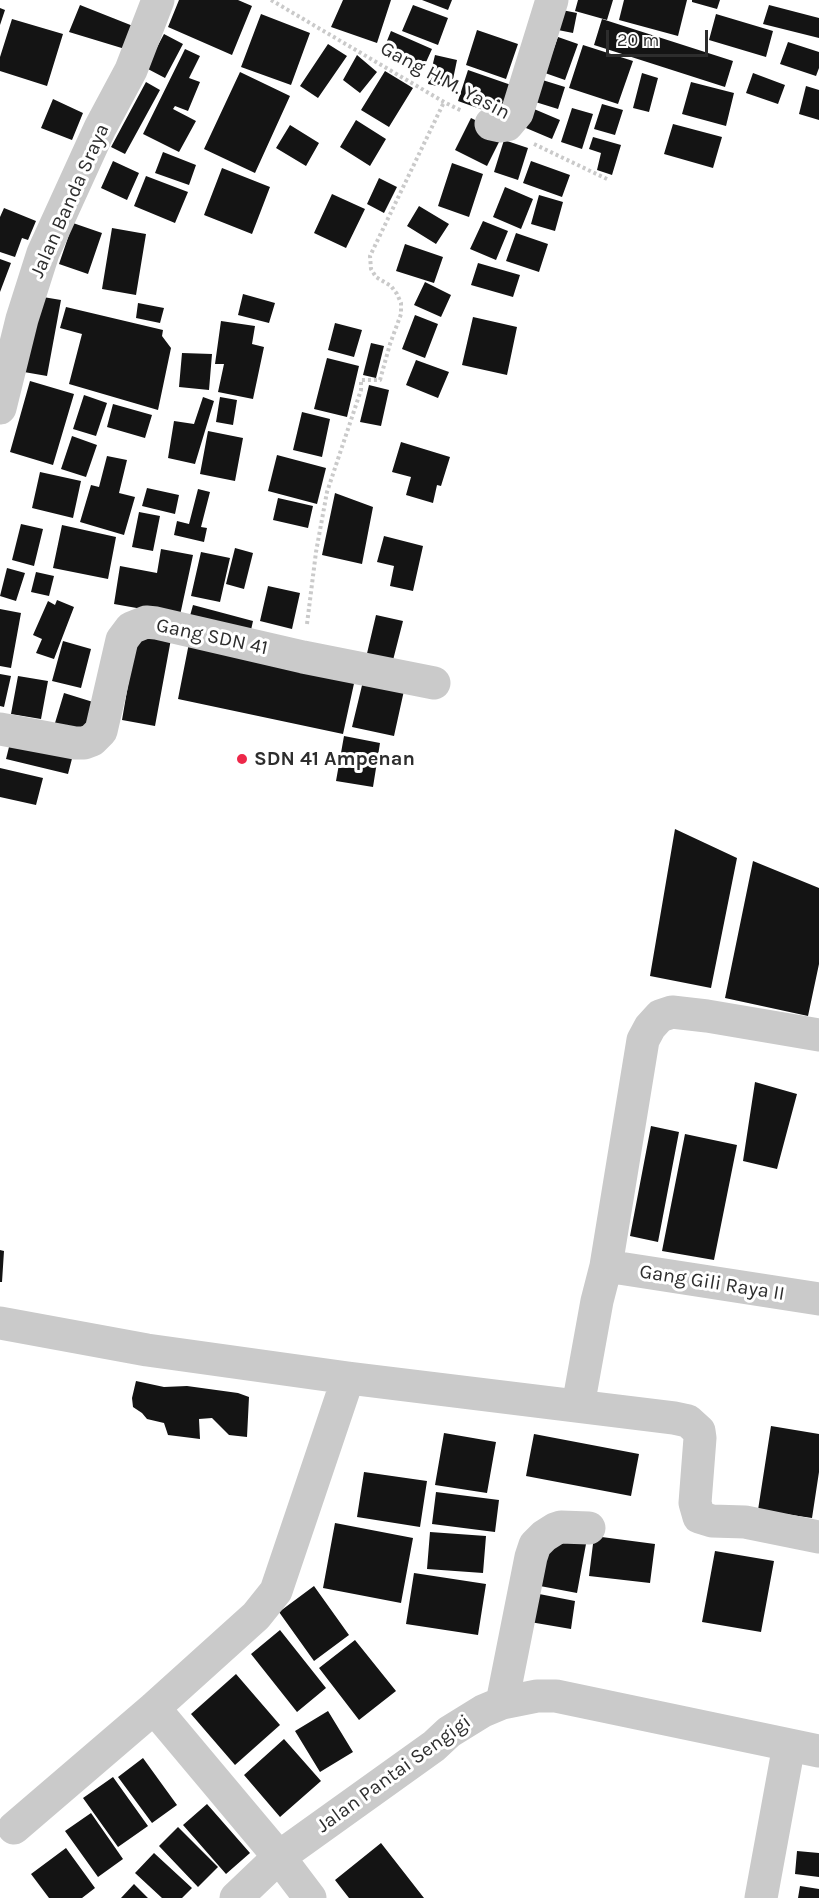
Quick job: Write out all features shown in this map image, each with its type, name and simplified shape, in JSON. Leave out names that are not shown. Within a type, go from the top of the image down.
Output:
[{"type":"street","name":"Jalan Banda Sraya","points":[[0,408],[22,319],[43,253],[100,128],[131,70],[158,0]]},
{"type":"street","points":[[492,124],[507,125],[517,113],[552,0]]},
{"type":"street","name":"Gang SDN 41","points":[[0,729],[75,743],[92,740],[101,731],[122,640],[131,628],[146,622],[434,683]]},
{"type":"street","points":[[578,1406],[597,1301],[606,1266],[643,1040],[650,1027],[660,1016],[672,1012],[683,1012],[819,1035]]},
{"type":"street","name":"Gang Gili Raya II","points":[[606,1266],[819,1299]]},
{"type":"street","points":[[0,1323],[147,1350],[348,1378],[674,1418],[695,1425],[699,1431],[700,1448],[695,1503],[699,1517],[704,1520],[745,1522],[819,1537]]},
{"type":"street","points":[[14,1828],[154,1708],[256,1616],[276,1591],[348,1378]]},
{"type":"street","points":[[502,1703],[535,1545],[544,1536],[561,1527],[589,1528]]},
{"type":"street","name":"Jalan Pantai Sengigi","points":[[236,1898],[279,1857],[434,1746],[465,1720],[502,1703],[537,1696],[556,1696],[804,1748]]},
{"type":"street","points":[[154,1708],[279,1857],[310,1898]]},
{"type":"street","points":[[761,1898],[804,1748]]},
{"type":"path","name":"Gang H.M. Yasin","points":[[271,0],[444,102],[609,180]]},
{"type":"path","points":[[303,657],[316,552],[327,492],[361,390],[361,380],[380,380],[402,309],[397,294],[391,286],[376,277],[371,269],[370,256],[444,102]]},
{"type":"building","points":[[179,0],[238,0],[252,6],[232,55],[168,27]]},
{"type":"building","points":[[343,0],[391,0],[377,43],[331,27]]},
{"type":"building","points":[[422,0],[452,0],[448,10]]},
{"type":"building","points":[[578,0],[613,0],[607,20],[575,11]]},
{"type":"building","points":[[624,0],[687,0],[678,36],[619,20]]},
{"type":"building","points":[[692,0],[720,0],[717,9],[692,2]]},
{"type":"building","points":[[80,5],[133,26],[125,49],[69,32]]},
{"type":"building","points":[[413,5],[448,18],[438,45],[402,31]]},
{"type":"building","points":[[769,5],[819,18],[819,38],[763,24]]},
{"type":"building","points":[[0,8],[5,10],[0,25]]},
{"type":"building","points":[[552,8],[577,13],[573,33],[548,28]]},
{"type":"building","points":[[261,14],[310,33],[291,85],[241,67]]},
{"type":"building","points":[[716,14],[773,31],[766,57],[709,40]]},
{"type":"building","points":[[12,19],[63,34],[47,86],[0,71],[0,57]]},
{"type":"building","points":[[602,19],[733,61],[725,87],[594,45]]},
{"type":"building","points":[[477,30],[518,44],[506,79],[466,65]]},
{"type":"building","points":[[391,31],[432,49],[422,71],[382,53]]},
{"type":"building","points":[[164,34],[183,44],[165,78],[146,68]]},
{"type":"building","points":[[558,37],[578,44],[565,80],[545,73]]},
{"type":"building","points":[[788,42],[819,52],[819,68],[816,76],[780,64]]},
{"type":"building","points":[[328,44],[347,56],[318,98],[300,86]]},
{"type":"building","points":[[583,45],[633,61],[618,104],[569,88]]},
{"type":"building","points":[[185,49],[200,56],[189,78],[200,82],[188,111],[175,106],[173,109],[196,121],[179,152],[143,134]]},
{"type":"building","points":[[357,55],[377,72],[360,93],[343,80]]},
{"type":"building","points":[[435,55],[457,60],[451,89],[428,84]]},
{"type":"building","points":[[468,70],[514,86],[503,117],[458,101]]},
{"type":"building","points":[[385,71],[413,88],[389,127],[361,110]]},
{"type":"building","points":[[240,72],[290,96],[255,173],[204,149]]},
{"type":"building","points":[[642,73],[658,78],[649,112],[633,108]]},
{"type":"building","points":[[753,73],[785,85],[778,104],[746,93]]},
{"type":"building","points":[[536,78],[565,87],[558,109],[529,100]]},
{"type":"building","points":[[146,82],[160,90],[125,154],[111,147]]},
{"type":"building","points":[[691,82],[734,93],[726,126],[682,114]]},
{"type":"building","points":[[806,86],[819,90],[819,120],[799,114]]},
{"type":"building","points":[[53,99],[83,113],[72,140],[41,128]]},
{"type":"building","points":[[602,104],[623,110],[615,135],[594,129]]},
{"type":"building","points":[[572,108],[593,114],[582,149],[561,142]]},
{"type":"building","points":[[534,109],[560,120],[552,139],[526,128]]},
{"type":"building","points":[[471,118],[503,134],[487,166],[455,150]]},
{"type":"building","points":[[356,120],[386,139],[370,166],[340,147]]},
{"type":"building","points":[[673,124],[722,137],[713,168],[664,154]]},
{"type":"building","points":[[290,125],[319,143],[306,166],[276,148]]},
{"type":"building","points":[[593,137],[621,145],[612,175],[597,170],[601,153],[589,149]]},
{"type":"building","points":[[504,140],[528,148],[518,180],[494,172]]},
{"type":"building","points":[[163,152],[196,165],[189,185],[155,173]]},
{"type":"building","points":[[113,161],[139,173],[127,200],[101,188]]},
{"type":"building","points":[[531,161],[570,175],[562,197],[523,183]]},
{"type":"building","points":[[452,163],[483,174],[469,217],[438,206]]},
{"type":"building","points":[[222,168],[270,187],[252,234],[204,215]]},
{"type":"building","points":[[146,176],[188,192],[175,223],[134,206]]},
{"type":"building","points":[[379,178],[397,187],[384,213],[367,204]]},
{"type":"building","points":[[505,187],[533,199],[521,229],[493,217]]},
{"type":"building","points":[[332,194],[365,209],[346,248],[314,233]]},
{"type":"building","points":[[539,195],[563,202],[555,231],[531,224]]},
{"type":"building","points":[[419,206],[449,224],[436,244],[407,226]]},
{"type":"building","points":[[4,208],[36,221],[28,240],[22,238],[15,257],[0,252],[0,217]]},
{"type":"building","points":[[483,221],[508,231],[496,260],[470,249]]},
{"type":"building","points":[[73,223],[102,233],[88,274],[59,264]]},
{"type":"building","points":[[112,228],[146,234],[136,295],[102,289]]},
{"type":"building","points":[[516,233],[548,244],[539,272],[506,261]]},
{"type":"building","points":[[405,244],[443,257],[434,283],[396,271]]},
{"type":"building","points":[[0,259],[11,263],[0,292]]},
{"type":"building","points":[[478,263],[520,275],[513,297],[471,285]]},
{"type":"building","points":[[425,282],[451,295],[441,317],[414,305]]},
{"type":"building","points":[[243,294],[275,303],[269,323],[238,315]]},
{"type":"building","points":[[37,296],[61,300],[47,376],[24,372]]},
{"type":"building","points":[[138,303],[164,308],[160,323],[136,318]]},
{"type":"building","points":[[66,307],[163,330],[162,336],[171,348],[158,410],[69,384],[82,334],[60,328]]},
{"type":"building","points":[[415,315],[438,324],[425,358],[402,349]]},
{"type":"building","points":[[473,317],[517,327],[507,375],[462,365]]},
{"type":"building","points":[[221,321],[255,326],[252,344],[264,347],[253,399],[218,392],[224,364],[215,364]]},
{"type":"building","points":[[335,323],[362,330],[354,357],[328,350]]},
{"type":"building","points":[[371,343],[384,346],[376,378],[363,375]]},
{"type":"building","points":[[182,353],[212,354],[209,390],[179,387]]},
{"type":"building","points":[[327,358],[359,366],[347,417],[314,409]]},
{"type":"building","points":[[416,360],[449,372],[438,398],[406,385]]},
{"type":"building","points":[[30,381],[74,394],[53,465],[10,452]]},
{"type":"building","points":[[369,385],[389,390],[381,426],[360,422]]},
{"type":"building","points":[[84,395],[107,403],[96,436],[73,429]]},
{"type":"building","points":[[203,397],[214,401],[195,464],[168,458],[174,421],[194,424]]},
{"type":"building","points":[[220,397],[237,400],[233,425],[216,422]]},
{"type":"building","points":[[113,404],[152,415],[145,438],[107,427]]},
{"type":"building","points":[[302,412],[330,419],[322,457],[293,450]]},
{"type":"building","points":[[208,431],[243,438],[235,481],[200,474]]},
{"type":"building","points":[[72,436],[97,445],[86,477],[61,469]]},
{"type":"building","points":[[401,442],[450,457],[441,486],[437,485],[433,503],[406,495],[411,477],[392,472]]},
{"type":"building","points":[[277,455],[326,468],[317,504],[268,491]]},
{"type":"building","points":[[107,456],[127,460],[119,493],[135,497],[124,535],[80,522],[91,485],[99,487]]},
{"type":"building","points":[[40,472],[81,481],[73,518],[32,508]]},
{"type":"building","points":[[147,488],[179,495],[175,514],[142,506]]},
{"type":"building","points":[[198,489],[210,492],[201,527],[207,528],[204,542],[174,535],[177,521],[189,524]]},
{"type":"building","points":[[335,493],[373,507],[362,564],[322,555]]},
{"type":"building","points":[[278,498],[313,506],[308,528],[273,520]]},
{"type":"building","points":[[139,512],[160,516],[153,551],[132,547]]},
{"type":"building","points":[[21,524],[43,529],[34,566],[12,560]]},
{"type":"building","points":[[62,525],[116,537],[108,579],[53,568]]},
{"type":"building","points":[[384,536],[423,546],[413,591],[390,586],[394,566],[377,562]]},
{"type":"building","points":[[235,548],[253,553],[244,589],[226,584]]},
{"type":"building","points":[[161,549],[193,555],[179,620],[148,610],[114,604],[120,566],[157,573]]},
{"type":"building","points":[[201,552],[230,558],[220,602],[191,596]]},
{"type":"building","points":[[7,568],[25,573],[16,601],[0,596]]},
{"type":"building","points":[[36,572],[54,576],[49,596],[31,592]]},
{"type":"building","points":[[268,586],[300,593],[292,629],[260,621]]},
{"type":"building","points":[[57,600],[74,607],[54,659],[36,653],[42,639],[33,635],[48,601],[55,605]]},
{"type":"building","points":[[193,605],[253,621],[249,639],[188,623]]},
{"type":"building","points":[[0,609],[21,613],[11,668],[0,666]]},
{"type":"building","points":[[376,615],[403,621],[391,668],[365,662]]},
{"type":"building","points":[[137,633],[171,639],[155,726],[122,720]]},
{"type":"building","points":[[63,641],[91,649],[81,688],[52,681]]},
{"type":"building","points":[[189,643],[355,679],[343,734],[178,699]]},
{"type":"building","points":[[0,674],[11,676],[4,707],[0,706]]},
{"type":"building","points":[[18,676],[48,681],[41,719],[11,714]]},
{"type":"building","points":[[364,677],[405,686],[394,736],[352,727]]},
{"type":"building","points":[[64,693],[93,702],[84,732],[55,723]]},
{"type":"building","points":[[12,735],[74,751],[68,774],[6,759]]},
{"type":"building","points":[[344,736],[380,743],[373,787],[336,781]]},
{"type":"building","points":[[0,768],[43,778],[36,805],[0,797]]},
{"type":"building","points":[[675,829],[737,858],[711,988],[650,976]]},
{"type":"building","points":[[753,861],[819,888],[819,964],[808,1016],[725,998]]},
{"type":"building","points":[[755,1082],[797,1094],[777,1169],[743,1161]]},
{"type":"building","points":[[651,1126],[679,1132],[658,1242],[630,1236]]},
{"type":"building","points":[[685,1134],[737,1145],[714,1260],[662,1251]]},
{"type":"building","points":[[0,1250],[4,1251],[2,1282],[0,1282]]},
{"type":"building","points":[[136,1381],[164,1387],[187,1386],[238,1393],[249,1397],[247,1437],[229,1435],[212,1418],[199,1419],[200,1439],[168,1435],[164,1423],[147,1419],[133,1407],[132,1398]]},
{"type":"building","points":[[771,1426],[819,1434],[819,1472],[812,1518],[758,1510]]},
{"type":"building","points":[[444,1433],[496,1442],[487,1493],[435,1485]]},
{"type":"building","points":[[534,1434],[639,1454],[631,1496],[526,1476]]},
{"type":"building","points":[[364,1472],[427,1481],[420,1527],[357,1517]]},
{"type":"building","points":[[436,1492],[499,1500],[495,1532],[432,1524]]},
{"type":"building","points":[[335,1523],[413,1538],[401,1603],[323,1588]]},
{"type":"building","points":[[430,1532],[486,1536],[483,1573],[427,1569]]},
{"type":"building","points":[[594,1536],[655,1544],[650,1583],[589,1576]]},
{"type":"building","points":[[550,1537],[586,1544],[577,1593],[540,1586]]},
{"type":"building","points":[[715,1551],[774,1561],[761,1632],[702,1622]]},
{"type":"building","points":[[414,1573],[486,1584],[478,1635],[406,1624]]},
{"type":"building","points":[[314,1586],[349,1635],[314,1661],[279,1612]]},
{"type":"building","points":[[534,1593],[575,1601],[571,1629],[530,1622]]},
{"type":"building","points":[[280,1630],[326,1688],[297,1712],[251,1654]]},
{"type":"building","points":[[355,1640],[396,1691],[359,1720],[319,1668]]},
{"type":"building","points":[[236,1674],[280,1725],[235,1765],[191,1714]]},
{"type":"building","points":[[328,1711],[353,1752],[320,1772],[295,1731]]},
{"type":"building","points":[[284,1739],[321,1781],[280,1817],[244,1775]]},
{"type":"building","points":[[143,1758],[177,1805],[152,1823],[118,1777]]},
{"type":"building","points":[[113,1777],[148,1826],[118,1847],[83,1798]]},
{"type":"building","points":[[207,1804],[250,1853],[226,1874],[183,1825]]},
{"type":"building","points":[[91,1813],[123,1859],[98,1877],[65,1831]]},
{"type":"building","points":[[178,1827],[218,1867],[198,1887],[159,1846]]},
{"type":"building","points":[[381,1843],[424,1898],[349,1898],[335,1880]]},
{"type":"building","points":[[66,1848],[95,1888],[82,1898],[49,1898],[31,1874]]},
{"type":"building","points":[[797,1851],[819,1853],[819,1877],[795,1874]]},
{"type":"building","points":[[154,1853],[192,1888],[182,1898],[162,1898],[135,1873]]},
{"type":"building","points":[[134,1884],[148,1898],[121,1898]]},
{"type":"building","points":[[800,1886],[819,1889],[819,1898],[798,1898]]},
{"type":"place","name":"SDN 41 Ampenan","points":[[242,759]]}]
